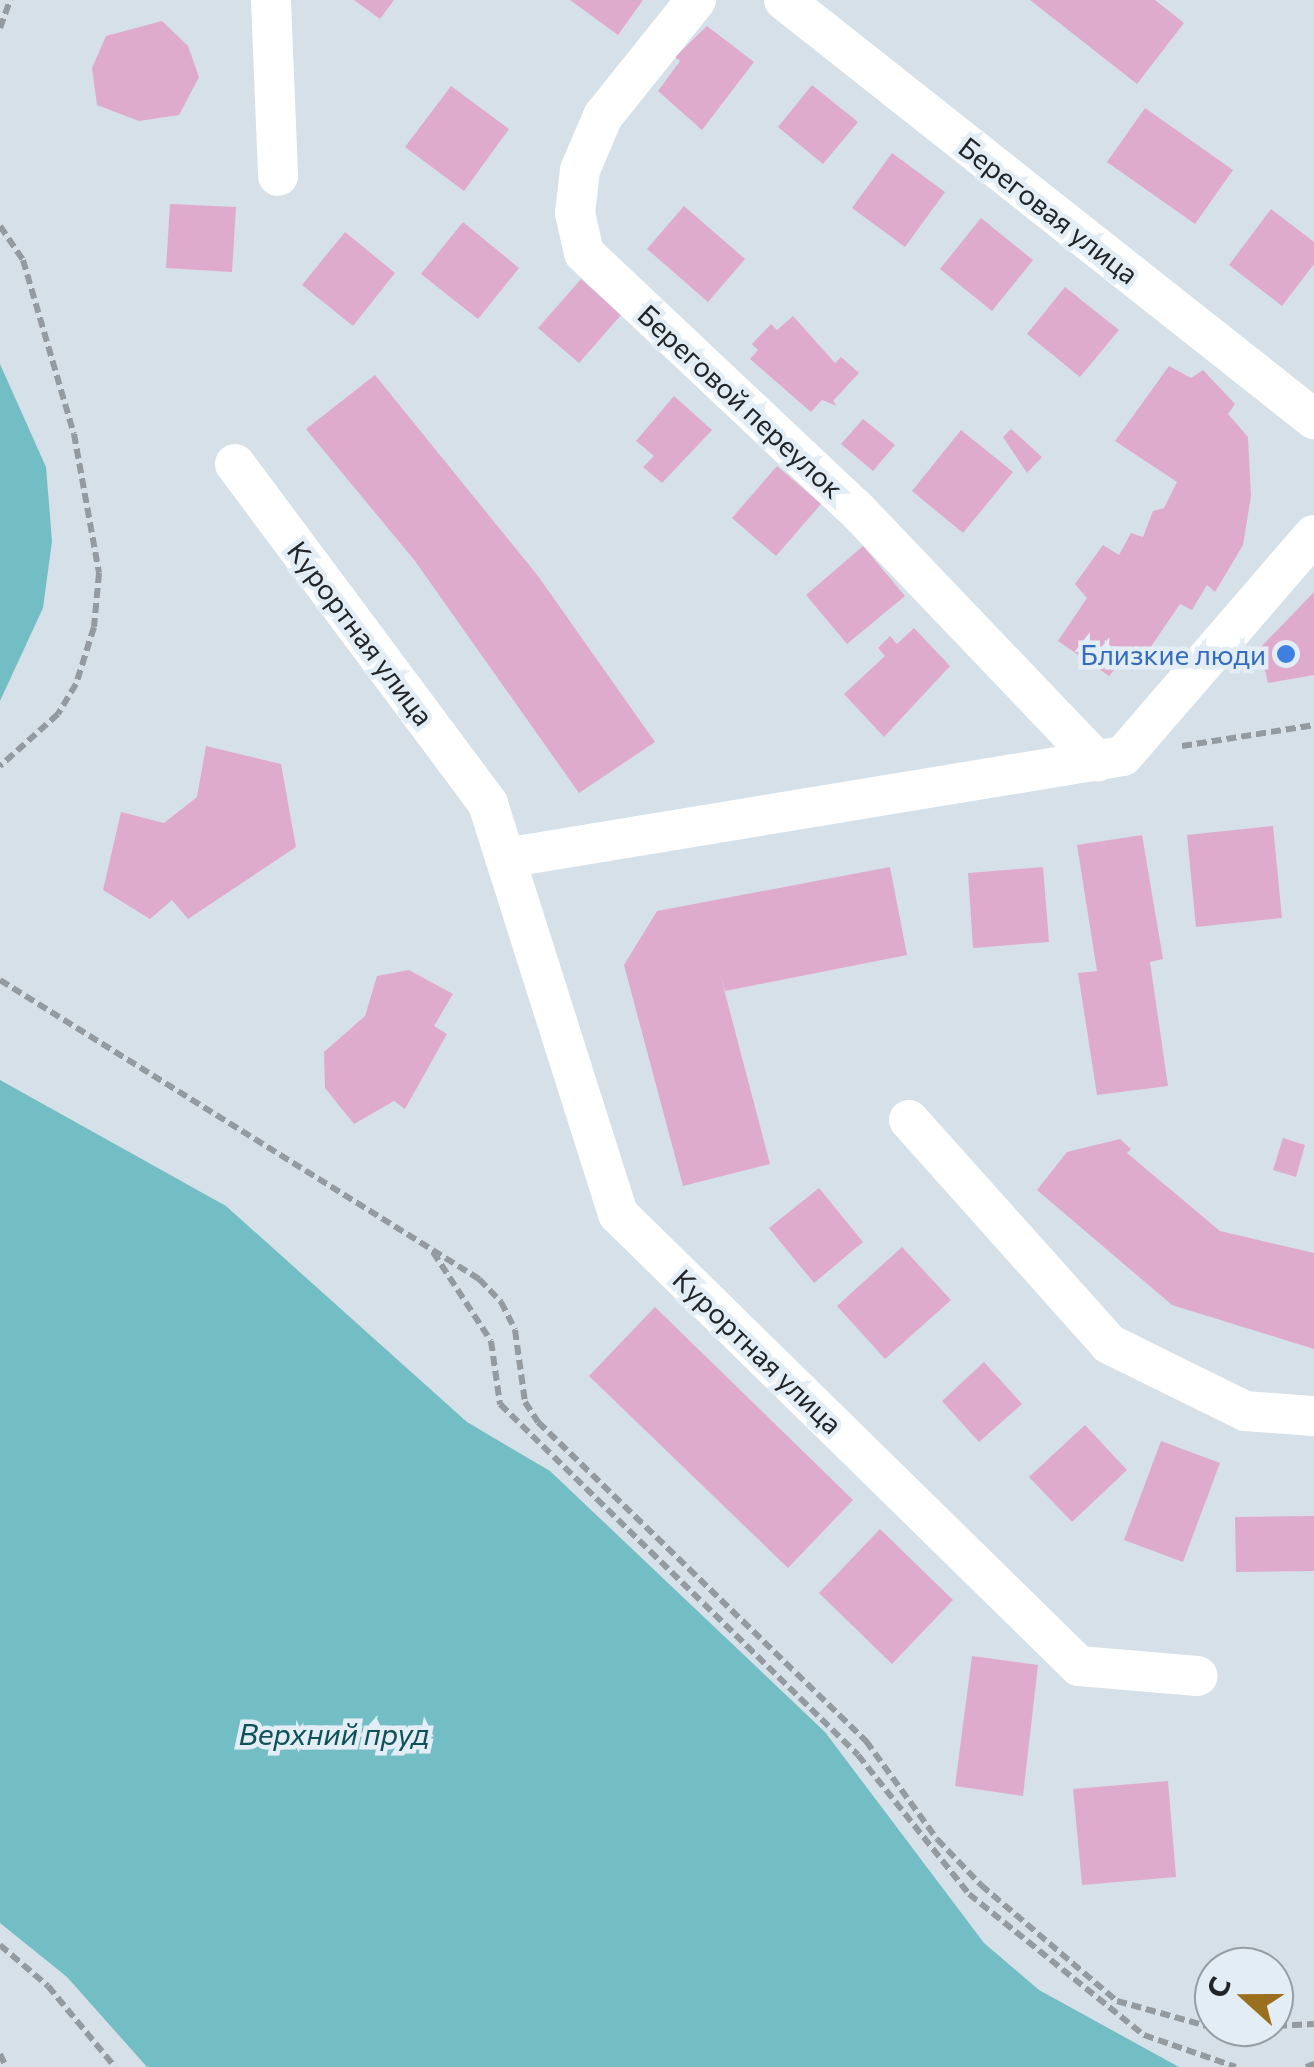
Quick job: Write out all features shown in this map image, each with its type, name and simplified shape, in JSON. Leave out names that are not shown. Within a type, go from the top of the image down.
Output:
[{"type":"street","points":[[271,0],[278,176]]},
{"type":"street","name":"Береговой переулок","points":[[696,0],[603,116],[580,170],[575,213],[584,252],[854,507],[1110,759]]},
{"type":"street","name":"Береговая улица","points":[[784,0],[1314,419]]},
{"type":"street","name":"Курортная улица","points":[[235,464],[488,804],[618,1214],[1078,1666],[1198,1676]]},
{"type":"street","points":[[505,858],[1110,759],[1314,535]]},
{"type":"street","points":[[909,1120],[1109,1344],[1246,1410],[1314,1416]]},
{"type":"path","points":[[0,28],[10,0]]},
{"type":"path","points":[[0,226],[23,260],[74,434],[99,573],[94,627],[76,684],[58,714],[0,766]]},
{"type":"path","points":[[1110,759],[1314,724]]},
{"type":"path","points":[[0,980],[433,1252],[501,1302],[515,1330],[525,1402],[538,1422],[866,1741],[937,1839],[1040,1939],[1117,2001],[1142,2013],[1218,2030],[1314,2024]]},
{"type":"path","points":[[433,1252],[490,1342],[500,1404],[858,1755],[970,1894],[1029,1948],[1144,2035],[1236,2067]]},
{"type":"path","points":[[0,1946],[48,1986],[116,2067]]},
{"type":"path","points":[[0,2054],[6,2067]]},
{"type":"path","points":[[1306,2067],[1314,2064]]},
{"type":"water","points":[[0,364],[46,467],[52,541],[43,608],[0,701]]},
{"type":"water","name":"Верхний пруд","points":[[0,1080],[226,1206],[467,1422],[550,1471],[825,1732],[984,1943],[1039,1990],[1179,2067],[147,2067],[67,1977],[0,1923]]},
{"type":"building","points":[[354,0],[394,0],[380,19]]},
{"type":"building","points":[[570,0],[643,0],[618,35]]},
{"type":"building","points":[[1030,0],[1155,0],[1184,23],[1137,84]]},
{"type":"building","points":[[162,21],[188,46],[199,77],[179,115],[139,121],[97,105],[92,68],[106,36]]},
{"type":"building","points":[[707,26],[754,62],[702,130],[658,91],[680,61],[675,57]]},
{"type":"building","points":[[812,85],[858,122],[823,164],[778,127]]},
{"type":"building","points":[[451,86],[509,129],[464,191],[405,147]]},
{"type":"building","points":[[1145,108],[1233,170],[1195,224],[1107,162]]},
{"type":"building","points":[[892,153],[945,192],[905,247],[852,208]]},
{"type":"building","points":[[170,204],[236,207],[232,272],[166,268]]},
{"type":"building","points":[[684,206],[745,259],[708,302],[647,249]]},
{"type":"building","points":[[1271,209],[1314,242],[1314,264],[1282,306],[1229,265]]},
{"type":"building","points":[[981,218],[1033,260],[992,311],[940,269]]},
{"type":"building","points":[[463,222],[519,268],[478,319],[421,274]]},
{"type":"building","points":[[345,232],[395,273],[353,326],[302,285]]},
{"type":"building","points":[[581,279],[621,315],[579,363],[538,328]]},
{"type":"building","points":[[1065,287],[1119,330],[1080,377],[1027,334]]},
{"type":"building","points":[[793,316],[835,363],[841,357],[859,373],[833,401],[837,406],[822,400],[811,412],[750,359],[758,350],[752,344],[771,324],[777,330]]},
{"type":"building","points":[[1169,366],[1191,378],[1203,370],[1235,404],[1228,414],[1248,437],[1251,496],[1243,545],[1215,592],[1207,585],[1192,610],[1180,604],[1150,648],[1134,646],[1109,676],[1058,641],[1087,598],[1075,584],[1103,545],[1119,555],[1131,533],[1143,537],[1153,511],[1164,508],[1177,482],[1115,441]]},
{"type":"building","points":[[375,375],[538,576],[655,742],[579,793],[415,561],[306,429]]},
{"type":"building","points":[[674,396],[712,430],[662,483],[643,467],[654,456],[636,441]]},
{"type":"building","points":[[863,419],[895,445],[873,471],[841,444]]},
{"type":"building","points":[[1011,429],[1042,457],[1027,473],[1003,437]]},
{"type":"building","points":[[961,430],[1013,472],[963,533],[912,491]]},
{"type":"building","points":[[777,466],[821,504],[776,556],[732,518]]},
{"type":"building","points":[[863,546],[905,596],[847,644],[806,595]]},
{"type":"building","points":[[1314,592],[1314,675],[1268,683],[1260,648]]},
{"type":"building","points":[[914,628],[950,666],[884,737],[844,694],[885,656],[878,648],[890,636],[897,644]]},
{"type":"building","points":[[206,746],[281,764],[296,847],[188,919],[172,900],[150,919],[103,890],[121,812],[164,823],[197,797]]},
{"type":"building","points":[[1273,826],[1282,918],[1196,927],[1187,835]]},
{"type":"building","points":[[1142,835],[1163,959],[1150,962],[1168,1086],[1097,1095],[1078,973],[1097,971],[1077,845]]},
{"type":"building","points":[[890,867],[907,955],[725,991],[720,974],[770,1164],[683,1186],[624,965],[657,911]]},
{"type":"building","points":[[1043,867],[1049,942],[973,948],[968,873]]},
{"type":"building","points":[[409,970],[453,994],[434,1026],[447,1034],[405,1109],[394,1101],[354,1124],[325,1088],[324,1052],[365,1016],[377,976]]},
{"type":"building","points":[[1283,1138],[1305,1145],[1296,1177],[1273,1170]]},
{"type":"building","points":[[1120,1139],[1131,1149],[1127,1153],[1220,1231],[1314,1253],[1314,1349],[1172,1305],[1037,1190],[1067,1152]]},
{"type":"building","points":[[819,1188],[863,1242],[814,1283],[769,1228]]},
{"type":"building","points":[[902,1247],[951,1300],[885,1359],[837,1306]]},
{"type":"building","points":[[655,1307],[853,1500],[788,1568],[589,1376]]},
{"type":"building","points":[[984,1362],[1022,1404],[979,1442],[942,1401]]},
{"type":"building","points":[[1085,1425],[1127,1470],[1072,1522],[1029,1477]]},
{"type":"building","points":[[1161,1441],[1220,1463],[1183,1562],[1124,1540]]},
{"type":"building","points":[[1314,1516],[1314,1571],[1236,1572],[1235,1517]]},
{"type":"building","points":[[880,1529],[953,1600],[892,1664],[819,1593]]},
{"type":"building","points":[[972,1656],[1038,1665],[1023,1796],[955,1786]]},
{"type":"building","points":[[1168,1781],[1176,1877],[1082,1885],[1073,1789]]},
{"type":"place","name":"Близкие люди","points":[[1286,654]]}]
